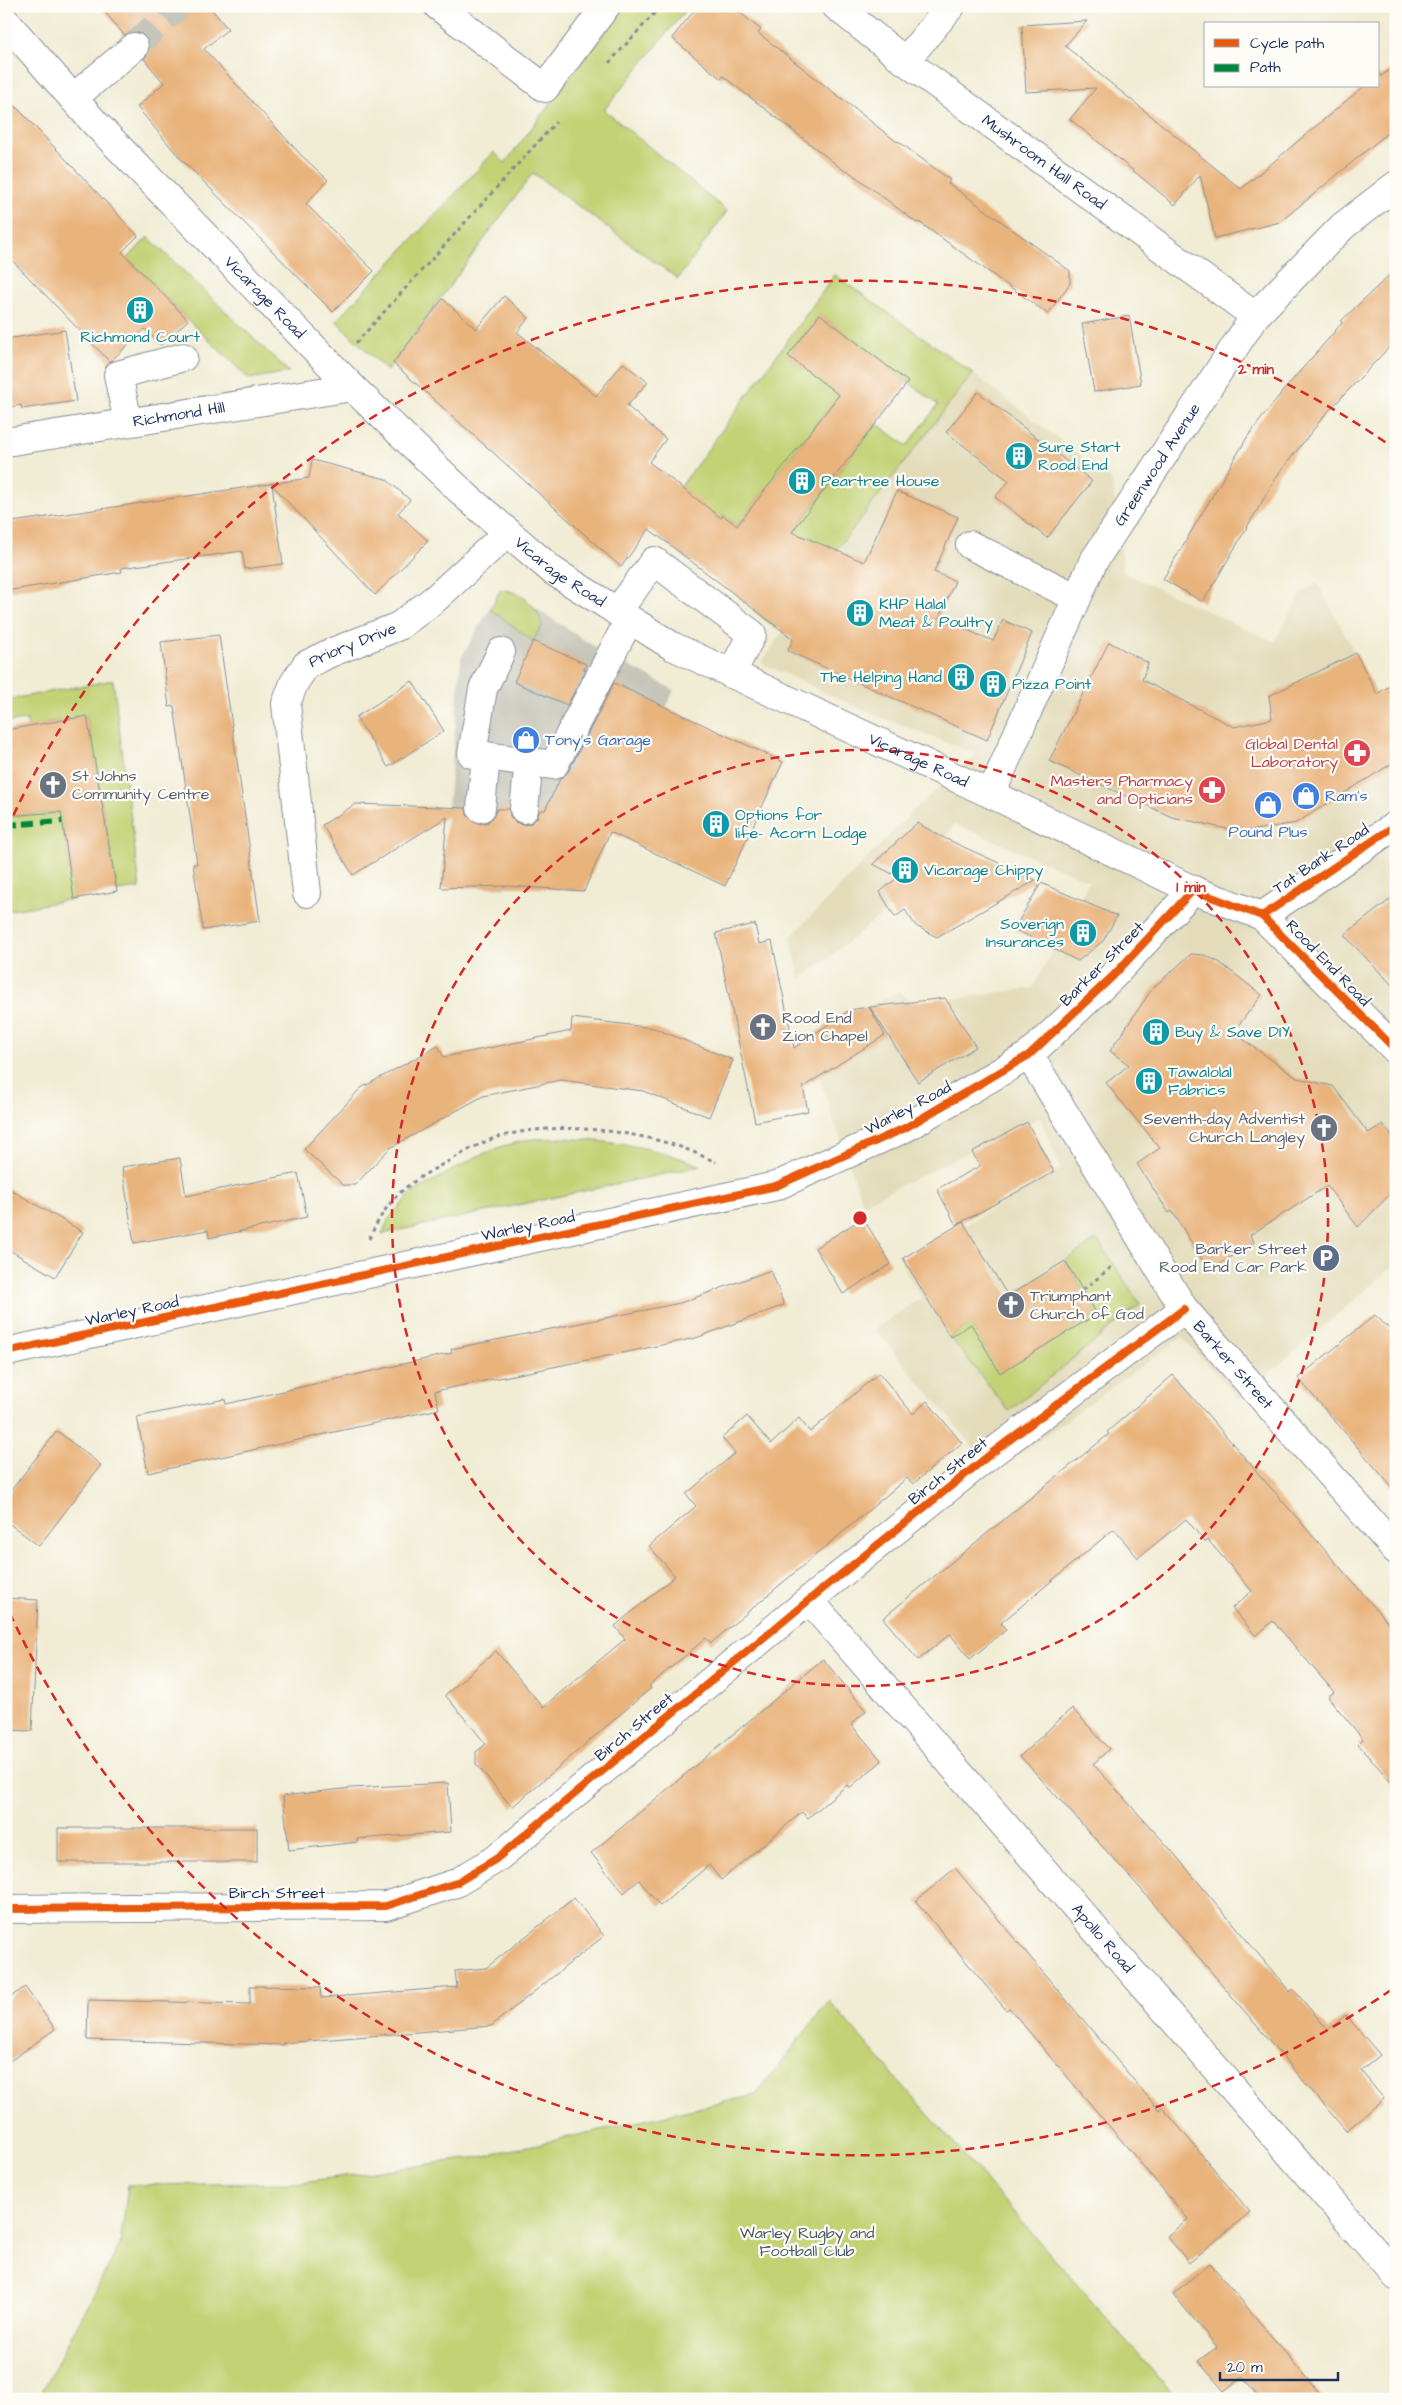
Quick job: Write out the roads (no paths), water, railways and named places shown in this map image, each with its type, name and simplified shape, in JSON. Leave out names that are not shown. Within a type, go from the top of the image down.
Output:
[{"type":"street","points":[[438,6],[545,88],[606,6]]},
{"type":"street","name":"Mushroom Hall Road","points":[[836,6],[904,61],[1255,316]]},
{"type":"street","points":[[904,61],[951,6]]},
{"type":"street","name":"Vicarage Road","points":[[6,22],[73,98],[352,387],[461,491],[553,571],[672,646],[1193,890],[1262,916]]},
{"type":"street","points":[[73,98],[134,47]]},
{"type":"street","name":"Greenwood Avenue","points":[[991,794],[1093,562],[1255,316],[1343,226],[1396,185]]},
{"type":"street","points":[[128,422],[118,375],[184,356]]},
{"type":"street","name":"Richmond Hill","points":[[6,442],[352,387]]},
{"type":"street","name":"Priory Drive","points":[[307,893],[286,704],[294,683],[306,665],[330,653],[399,626],[436,598],[508,532]]},
{"type":"street","points":[[970,545],[1077,598]]},
{"type":"street","points":[[501,652],[483,689],[472,754],[554,765],[623,616],[654,561],[752,634],[731,674]]},
{"type":"street","points":[[481,808],[486,756]]},
{"type":"street","points":[[524,809],[529,762]]},
{"type":"street","name":"Tat Bank Road","points":[[1262,916],[1396,825]]},
{"type":"street","name":"Barker Street","points":[[1193,890],[1113,976],[1029,1056],[1184,1309],[1396,1550]]},
{"type":"street","name":"Rood End Road","points":[[1262,916],[1396,1050]]},
{"type":"street","name":"Warley Road","points":[[6,1352],[776,1186],[905,1128],[1029,1056]]},
{"type":"street","name":"Birch Street","points":[[6,1909],[386,1906],[456,1883],[496,1859],[809,1600],[992,1453],[1184,1309]]},
{"type":"street","name":"Apollo Road","points":[[809,1600],[1396,2276]]},
{"type":"tunnel","points":[[134,47],[177,6]]},
{"type":"place","name":"Richmond Court","points":[[140,310]]},
{"type":"place","name":"Sure Start Rood End","points":[[1019,456]]},
{"type":"place","name":"Peartree House","points":[[802,481]]},
{"type":"place","name":"KHP Halal Meat & Poultry","points":[[860,613]]},
{"type":"place","name":"The Helping Hand","points":[[961,677]]},
{"type":"place","name":"Pizza Point","points":[[993,684]]},
{"type":"place","name":"Tony's Garage","points":[[526,740]]},
{"type":"place","name":"Global Dental Laboratory","points":[[1357,753]]},
{"type":"place","name":"St Johns Community Centre","points":[[53,785]]},
{"type":"place","name":"Masters Pharmacy and Opticians","points":[[1212,790]]},
{"type":"place","name":"Ram's","points":[[1306,796]]},
{"type":"place","name":"Pound Plus","points":[[1268,805]]},
{"type":"place","name":"Options for life- Acorn Lodge","points":[[716,824]]},
{"type":"place","name":"Vicarage Chippy","points":[[905,870]]},
{"type":"place","name":"Soverign Insurances","points":[[1083,933]]},
{"type":"place","name":"Rood End Zion Chapel","points":[[763,1027]]},
{"type":"place","name":"Buy & Save DIY","points":[[1156,1032]]},
{"type":"place","name":"Tawalolal Fabrics","points":[[1149,1081]]},
{"type":"place","name":"Seventh-day Adventist Church Langley","points":[[1324,1128]]},
{"type":"place","name":"Barker Street Rood End Car Park","points":[[1326,1258]]},
{"type":"place","name":"Triumphant Church of God","points":[[1011,1305]]},
{"type":"park label","name":"Warley Rugby and Football Club","points":[[807,2242]]}]
